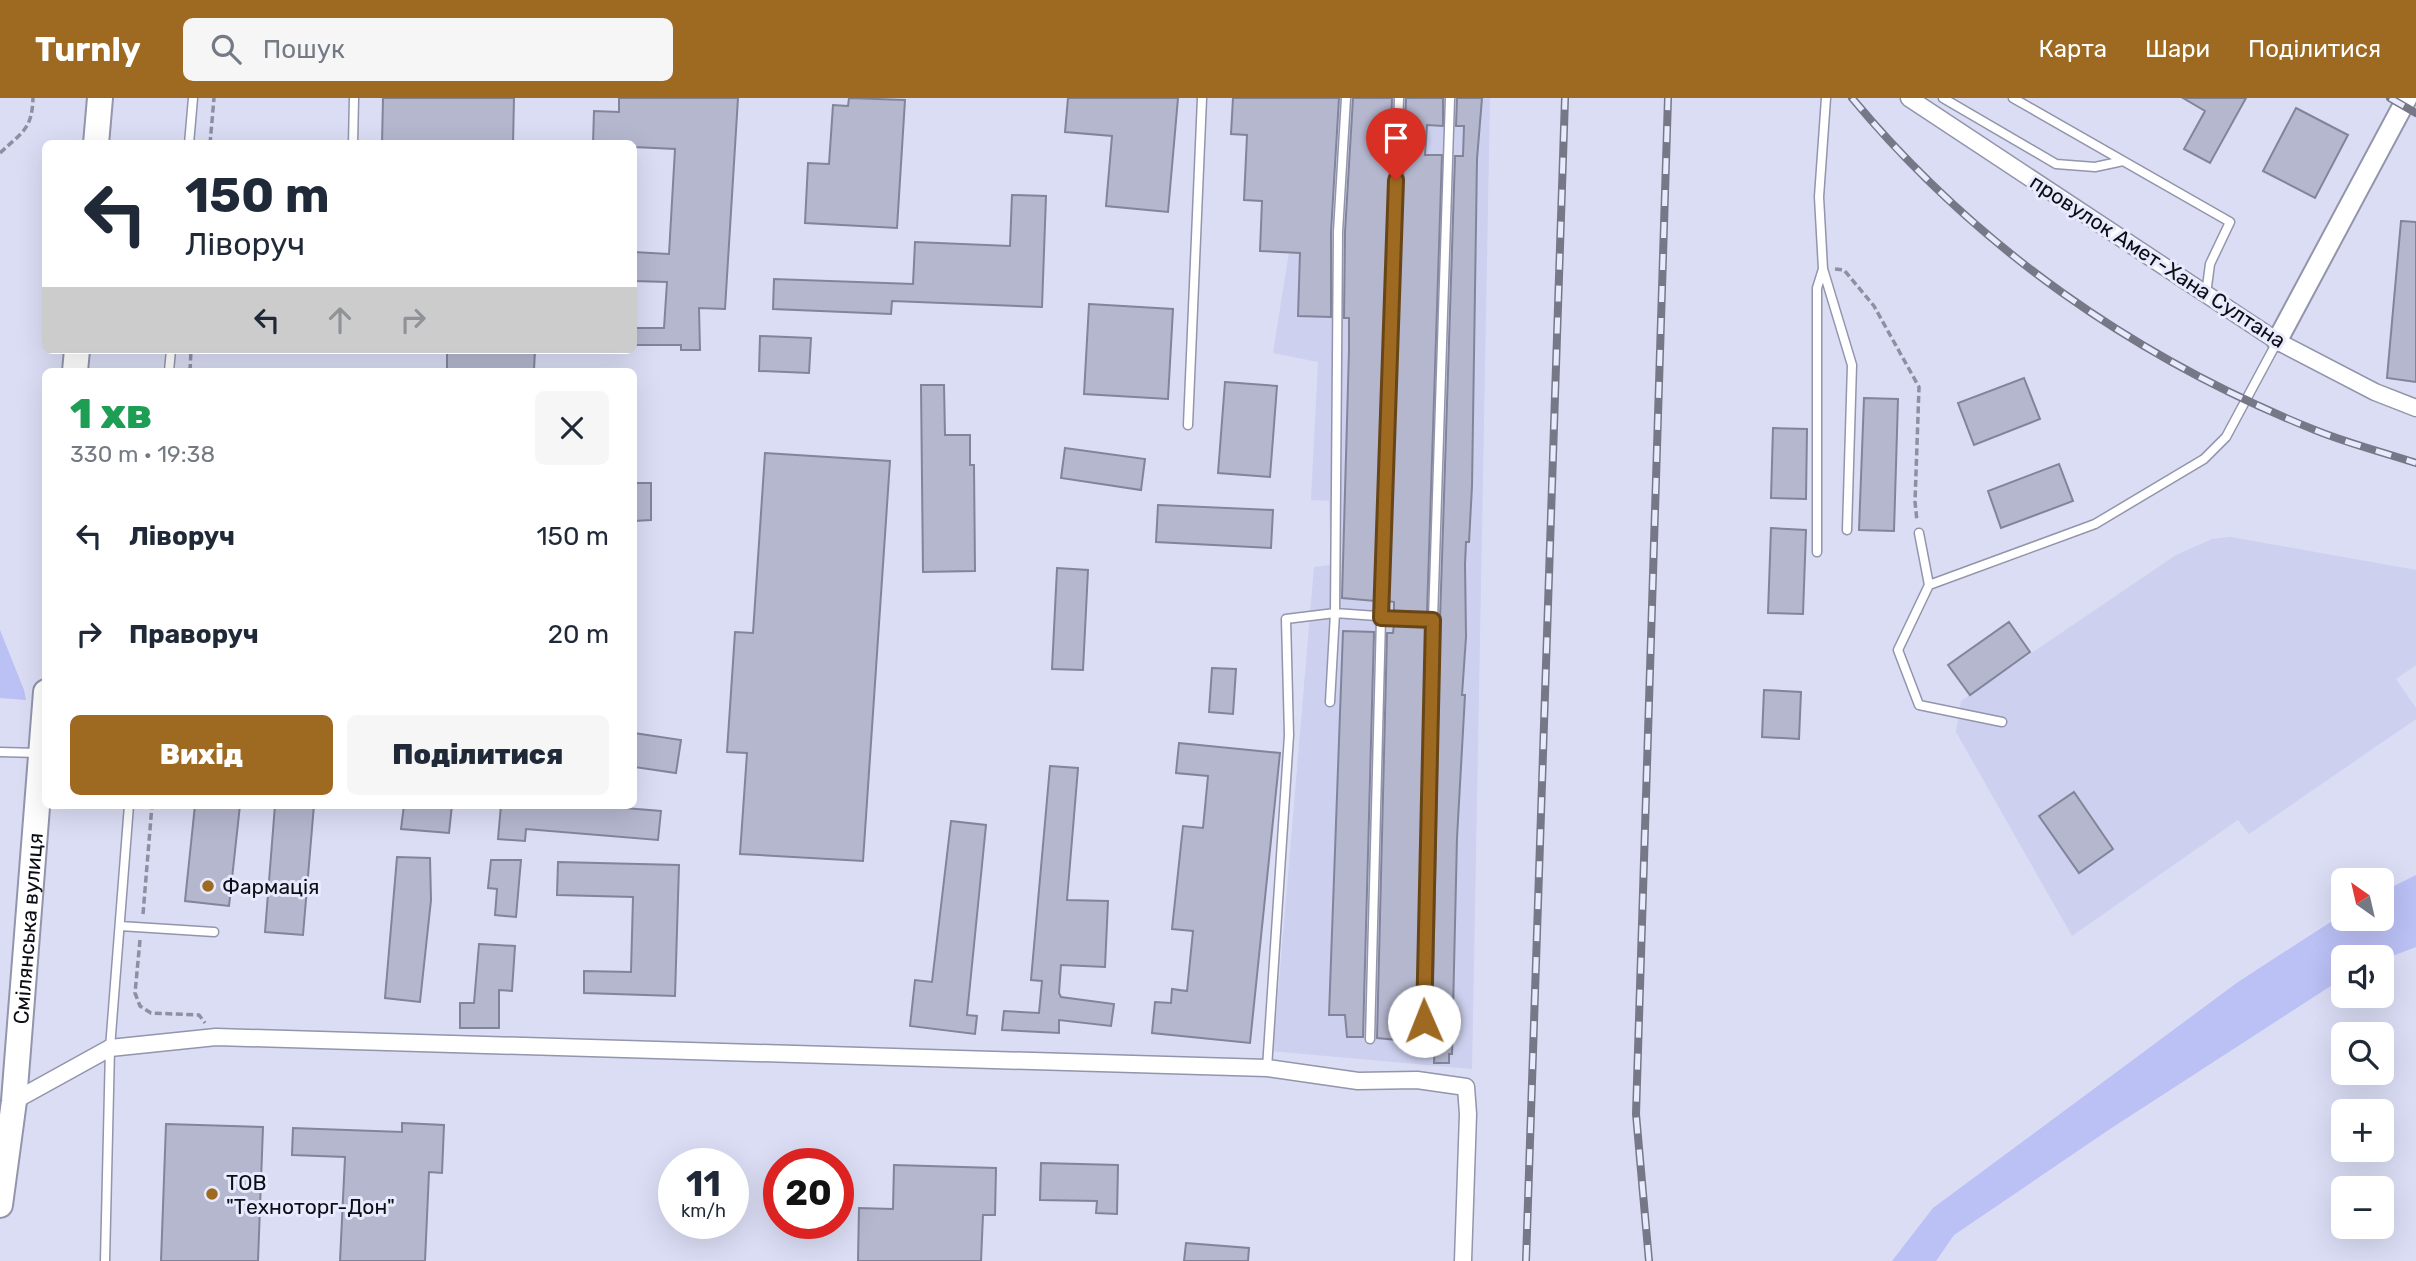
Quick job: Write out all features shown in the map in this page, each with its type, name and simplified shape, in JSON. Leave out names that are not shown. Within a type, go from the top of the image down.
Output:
[{"type":"main road","points":[[96,140],[100,98]]},
{"type":"main road","name":"Смілянська вулиця","points":[[0,1205],[14,1101],[42,765]]},
{"type":"street","name":"провулок Амет-Хана Султана","points":[[1909,98],[2277,341],[2375,392],[2416,408]]},
{"type":"street","points":[[2277,341],[2407,98]]},
{"type":"street","points":[[14,1101],[110,1048],[216,1037],[1267,1068],[1358,1082],[1417,1080],[1466,1087],[1468,1114],[1463,1261]]},
{"type":"lane","points":[[189,140],[193,98]]},
{"type":"lane","points":[[353,140],[354,98]]},
{"type":"lane","points":[[1188,425],[1202,98]]},
{"type":"lane","points":[[1331,702],[1335,613],[1338,232],[1346,98]]},
{"type":"lane","points":[[1370,1040],[1399,98]]},
{"type":"lane","points":[[1425,1046],[1433,620],[1450,98]]},
{"type":"lane","points":[[1826,98],[1819,197],[1823,269],[1852,365],[1847,530]]},
{"type":"lane","points":[[1943,98],[2056,163],[2095,167],[2123,160]]},
{"type":"lane","points":[[2013,98],[2230,222],[2210,264],[2206,294]]},
{"type":"lane","points":[[1816,552],[1817,288],[1823,269]]},
{"type":"lane","points":[[1929,585],[2095,524],[2204,459],[2226,437],[2277,341]]},
{"type":"lane","points":[[1919,533],[1929,585],[1898,650],[1919,705],[2002,722]]},
{"type":"lane","points":[[1267,1068],[1289,735],[1286,619],[1335,613],[1433,620]]},
{"type":"lane","points":[[0,752],[42,753]]},
{"type":"lane","points":[[106,1261],[110,1048],[129,809]]},
{"type":"lane","points":[[120,926],[214,932]]},
{"type":"path","points":[[0,153],[27,130],[33,118],[33,98]]},
{"type":"path","points":[[210,140],[214,98]]},
{"type":"path","points":[[1823,269],[1844,270],[1867,297],[1919,387],[1915,502],[1919,533]]},
{"type":"path","points":[[152,809],[135,993],[139,1006],[151,1013],[199,1015],[216,1037]]},
{"type":"shaded area","points":[[1295,98],[1490,98],[1472,1069],[1269,1051],[1276,1018],[1314,567],[1331,565],[1329,501],[1311,500],[1318,362],[1273,353],[1289,252]]},
{"type":"shaded area","points":[[2231,537],[2416,570],[2416,665],[2396,679],[2416,708],[2416,719],[2249,834],[2238,820],[2072,936],[1956,732],[1961,701],[2176,555],[2212,539]]},
{"type":"shaded area","points":[[0,630],[24,690],[26,700],[0,698]]},
{"type":"shaded area","points":[[2416,875],[2416,947],[2394,955],[2394,945],[2331,945],[2331,986],[2110,1129],[1954,1235],[1936,1261],[1892,1261],[1933,1208],[2238,982],[2331,922],[2331,931],[2394,931],[2394,886]]},
{"type":"building","points":[[383,98],[514,98],[513,140],[382,140]]},
{"type":"building","points":[[619,98],[738,98],[725,309],[699,308],[700,350],[681,350],[681,345],[637,345],[637,328],[664,328],[667,282],[637,281],[637,252],[669,254],[675,149],[637,147],[637,140],[593,140],[594,111],[619,112]]},
{"type":"building","points":[[849,98],[905,100],[897,228],[805,223],[808,163],[829,164],[833,105],[848,106]]},
{"type":"building","points":[[1068,98],[1178,98],[1168,212],[1106,206],[1112,136],[1065,132]]},
{"type":"building","points":[[1233,98],[1339,98],[1331,232],[1331,317],[1298,316],[1300,253],[1260,251],[1262,201],[1244,200],[1247,135],[1231,134]]},
{"type":"building","points":[[1353,98],[1392,98],[1375,601],[1342,598],[1349,350],[1349,318],[1344,318],[1345,232]]},
{"type":"building","points":[[1406,98],[1443,98],[1443,126],[1427,125],[1425,155],[1442,155],[1427,613],[1394,611],[1394,602],[1388,601]]},
{"type":"building","points":[[1457,98],[1482,98],[1477,159],[1472,486],[1465,564],[1466,637],[1462,695],[1465,695],[1457,838],[1452,1054],[1449,1054],[1449,1063],[1434,1063],[1435,1042],[1432,1042],[1440,620],[1455,156],[1463,156],[1464,126],[1456,126]]},
{"type":"building","points":[[2183,98],[2246,98],[2210,163],[2184,149],[2205,111]]},
{"type":"building","points":[[2296,108],[2348,135],[2315,198],[2263,171]]},
{"type":"building","points":[[1012,195],[1046,196],[1042,307],[892,301],[891,314],[773,309],[774,279],[913,284],[915,242],[1010,246]]},
{"type":"building","points":[[2401,221],[2416,222],[2416,382],[2387,378]]},
{"type":"building","points":[[1089,304],[1173,309],[1168,399],[1084,394]]},
{"type":"building","points":[[760,336],[811,338],[809,373],[759,371]]},
{"type":"building","points":[[447,354],[535,354],[534,368],[447,368]]},
{"type":"building","points":[[2024,378],[2040,419],[1974,445],[1958,403]]},
{"type":"building","points":[[1225,382],[1277,386],[1270,477],[1218,473]]},
{"type":"building","points":[[921,385],[944,385],[945,435],[970,435],[970,465],[974,465],[975,571],[923,572]]},
{"type":"building","points":[[1864,398],[1898,399],[1894,531],[1859,530]]},
{"type":"building","points":[[1773,428],[1807,429],[1806,499],[1771,498]]},
{"type":"building","points":[[1065,448],[1145,459],[1141,490],[1061,478]]},
{"type":"building","points":[[765,453],[890,461],[863,861],[740,854],[747,753],[727,752],[735,632],[753,633]]},
{"type":"building","points":[[2059,464],[2073,501],[2001,528],[1988,491]]},
{"type":"building","points":[[637,483],[651,483],[651,520],[637,521]]},
{"type":"building","points":[[1158,505],[1273,510],[1271,548],[1156,542]]},
{"type":"building","points":[[1771,528],[1806,530],[1803,614],[1768,613]]},
{"type":"building","points":[[1057,568],[1088,570],[1083,670],[1052,669]]},
{"type":"building","points":[[2009,622],[2030,652],[1970,695],[1948,665]]},
{"type":"building","points":[[1394,624],[1426,626],[1419,1042],[1377,1038],[1387,633],[1393,633]]},
{"type":"building","points":[[1343,631],[1374,632],[1363,1037],[1347,1037],[1345,1015],[1329,1015]]},
{"type":"building","points":[[1212,668],[1236,669],[1233,714],[1209,712]]},
{"type":"building","points":[[1764,690],[1801,692],[1799,739],[1762,737]]},
{"type":"building","points":[[637,733],[681,740],[676,773],[637,767]]},
{"type":"building","points":[[1179,743],[1280,753],[1250,1043],[1152,1033],[1155,1002],[1171,1003],[1172,989],[1187,991],[1193,931],[1172,929],[1183,826],[1203,828],[1208,776],[1176,773]]},
{"type":"building","points":[[1050,766],[1078,768],[1067,900],[1108,901],[1105,967],[1061,965],[1059,993],[1061,997],[1114,1004],[1111,1026],[1059,1020],[1059,1033],[1002,1030],[1004,1011],[1039,1013],[1042,981],[1031,980]]},
{"type":"building","points":[[2074,792],[2113,849],[2079,873],[2039,816]]},
{"type":"building","points":[[195,809],[240,809],[229,906],[185,901]]},
{"type":"building","points":[[275,809],[314,809],[303,935],[265,932]]},
{"type":"building","points":[[404,809],[452,809],[449,833],[401,829]]},
{"type":"building","points":[[501,809],[661,811],[658,840],[526,829],[525,841],[498,839]]},
{"type":"building","points":[[951,821],[986,825],[967,1015],[977,1016],[975,1034],[910,1026],[915,980],[932,982]]},
{"type":"building","points":[[397,857],[430,858],[431,900],[420,1002],[385,998]]},
{"type":"building","points":[[491,860],[521,860],[516,917],[495,915],[497,889],[488,888]]},
{"type":"building","points":[[558,862],[679,865],[675,996],[584,993],[584,971],[631,972],[633,897],[557,895]]},
{"type":"building","points":[[479,944],[515,946],[512,991],[499,990],[499,1028],[460,1028],[460,1003],[474,1003]]},
{"type":"building","points":[[402,1123],[444,1125],[442,1173],[429,1172],[425,1261],[340,1261],[345,1157],[292,1155],[293,1128],[402,1132]]},
{"type":"building","name":"ТОВ \"Техноторг-Дон\"","points":[[166,1124],[263,1127],[258,1261],[161,1261]]},
{"type":"building","points":[[1041,1163],[1118,1165],[1117,1214],[1096,1213],[1097,1201],[1040,1200]]},
{"type":"building","points":[[894,1165],[996,1168],[995,1215],[983,1215],[981,1261],[858,1261],[859,1208],[893,1209]]},
{"type":"building","points":[[1186,1243],[1249,1248],[1248,1261],[1184,1261]]},
{"type":"railway","points":[[1526,1261],[1565,98]]},
{"type":"railway","points":[[1649,1261],[1636,1114],[1668,98]]},
{"type":"railway","points":[[1852,98],[1900,152],[1951,203],[2062,293],[2122,333],[2184,369],[2249,401],[2327,435],[2416,463]]},
{"type":"railway","points":[[2390,98],[2416,113]]},
{"type":"place","name":"Фармація","points":[[208,886]]},
{"type":"place","name":"ТОВ \"Техноторг-Дон\"","points":[[212,1194]]},
{"type":"route","points":[[1396,180],[1381,618],[1433,620],[1424,1021]]}]
